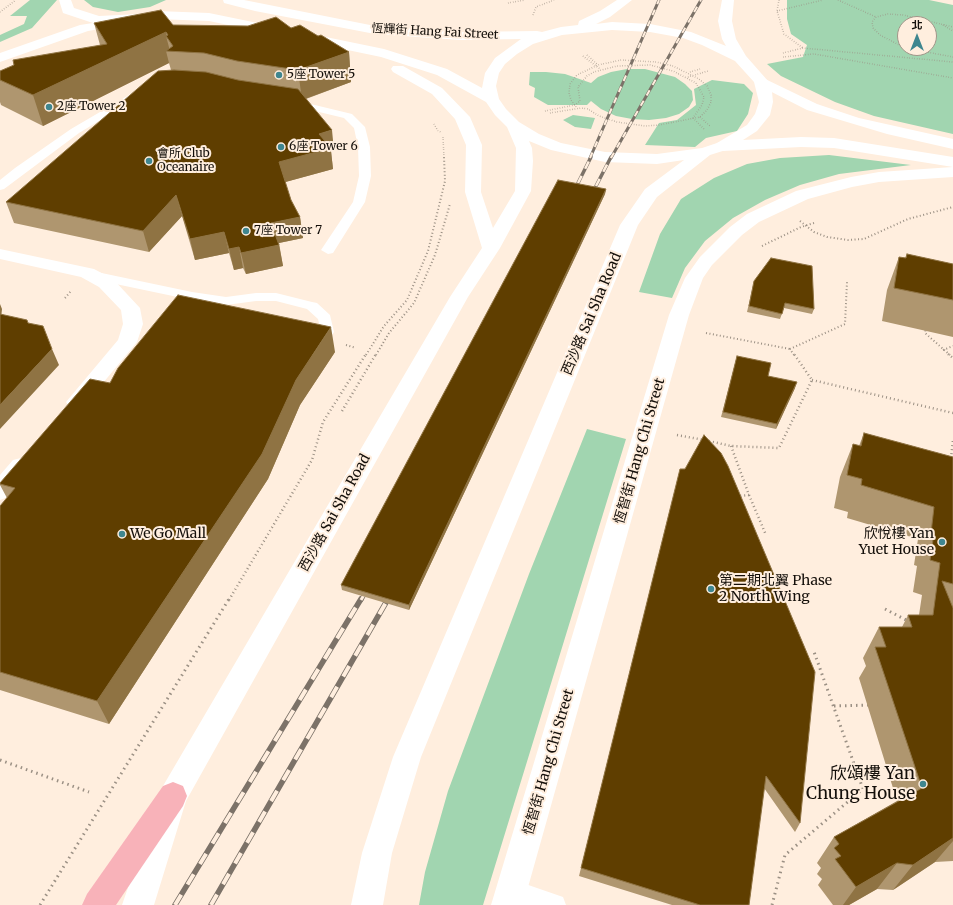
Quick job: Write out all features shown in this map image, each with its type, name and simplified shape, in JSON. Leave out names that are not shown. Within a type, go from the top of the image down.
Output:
[{"type":"main road","name":"恆輝街 Hang Fai Street","points":[[230,0],[255,7],[375,30],[461,36],[548,34]]},
{"type":"main road","points":[[576,28],[605,14],[626,0]]},
{"type":"main road","points":[[728,0],[725,21],[729,39],[740,58],[761,81],[812,107],[892,131],[953,144]]},
{"type":"main road","points":[[0,56],[84,28],[121,20],[156,15],[185,2]]},
{"type":"main road","points":[[64,9],[82,16],[99,20],[121,20]]},
{"type":"main road","name":"恆輝街 Hang Fai Street","points":[[156,15],[209,17],[384,52],[442,72],[492,99]]},
{"type":"main road","points":[[740,58],[707,42],[686,35],[650,28],[612,26],[576,28],[548,34],[512,50],[500,61],[492,73],[489,86],[492,99],[500,112],[514,125],[533,137],[557,147],[605,157],[657,159],[713,149],[802,142],[834,143],[953,162]]},
{"type":"main road","points":[[0,56],[43,29]]},
{"type":"main road","points":[[352,45],[431,86],[445,97],[462,117],[474,145],[473,192],[491,248]]},
{"type":"main road","points":[[713,149],[740,137],[752,128],[762,115],[766,97],[761,81]]},
{"type":"main road","name":"西沙路 Sai Sha Road","points":[[138,905],[172,796],[459,297],[491,248],[523,191],[525,161],[524,148],[514,125]]},
{"type":"main road","name":"西沙路 Sai Sha Road","points":[[367,905],[377,853],[407,756],[630,225],[639,208],[651,193],[713,149]]},
{"type":"main road","name":"恆智街 Hang Chi Street","points":[[509,898],[679,315],[694,278],[706,261],[736,231],[753,218],[777,205],[802,195],[851,182],[879,177],[953,172]]},
{"type":"main road","points":[[0,254],[87,273],[106,283],[130,308],[133,324],[127,342],[63,417]]},
{"type":"main road","points":[[0,491],[35,450]]},
{"type":"main road","points":[[98,905],[172,796]]},
{"type":"lane","points":[[0,186],[19,170],[75,131],[128,98],[149,87]]},
{"type":"lane","points":[[280,101],[311,106],[348,116],[359,127],[364,147],[365,176],[359,202],[328,250]]},
{"type":"lane","points":[[87,273],[192,296],[226,301],[256,297],[276,297],[312,306],[325,318],[327,332]]},
{"type":"lane","points":[[509,898],[555,905]]},
{"type":"path","points":[[0,12],[16,0]]},
{"type":"path","points":[[508,3],[524,0]]},
{"type":"path","points":[[536,20],[533,15],[536,7],[554,0]]},
{"type":"path","points":[[779,0],[778,11],[780,24],[784,34],[803,48]]},
{"type":"path","points":[[778,11],[823,0]]},
{"type":"path","points":[[838,0],[876,17]]},
{"type":"path","points":[[897,44],[880,35],[873,28],[872,22],[876,17],[888,14],[904,16]]},
{"type":"path","points":[[937,22],[953,27]]},
{"type":"path","points":[[937,22],[953,31]]},
{"type":"path","points":[[783,53],[803,48],[953,62]]},
{"type":"path","points":[[587,54],[600,69]]},
{"type":"path","points":[[783,57],[800,54],[814,54],[953,78]]},
{"type":"path","points":[[937,54],[953,57]]},
{"type":"path","points":[[583,56],[596,65]]},
{"type":"path","points":[[550,113],[578,108],[588,109],[599,116],[617,122],[645,126],[672,123],[700,117],[707,110],[711,102],[711,95],[707,86],[689,72],[673,66],[641,61],[621,60],[596,65],[577,75],[570,84],[569,93],[578,108]]},
{"type":"path","points":[[545,111],[575,105],[580,101],[578,95],[581,82],[587,76],[600,69],[630,64],[650,65],[674,71],[688,77],[696,83],[704,97],[702,105],[694,114],[693,118]]},
{"type":"path","points":[[689,72],[700,69]]},
{"type":"path","points":[[688,77],[708,72]]},
{"type":"path","points":[[693,118],[705,130]]},
{"type":"path","points":[[40,905],[262,546],[312,460],[323,422],[384,326],[407,300],[428,251],[441,201],[445,180],[445,155],[442,140],[446,134]]},
{"type":"path","points":[[342,411],[389,333],[414,303],[435,255],[451,199]]},
{"type":"path","points":[[800,220],[814,232],[827,237],[848,240],[864,239],[908,219],[953,207]]},
{"type":"path","points":[[762,246],[806,225],[814,223]]},
{"type":"path","points":[[706,333],[790,349],[845,324],[848,282]]},
{"type":"path","points":[[927,324],[925,333],[953,358]]},
{"type":"path","points":[[341,344],[356,348]]},
{"type":"path","points":[[943,350],[953,346]]},
{"type":"path","points":[[790,349],[812,380],[953,413]]},
{"type":"path","points":[[678,435],[731,446],[780,448],[812,380]]},
{"type":"path","points":[[950,464],[953,440]]},
{"type":"path","points":[[731,446],[749,495],[766,534]]},
{"type":"path","points":[[734,497],[749,495]]},
{"type":"path","points":[[886,609],[912,624]]},
{"type":"path","points":[[772,905],[785,855],[863,789],[813,649]]},
{"type":"path","points":[[834,706],[873,705]]},
{"type":"path","points":[[0,760],[88,792]]},
{"type":"path","points":[[856,768],[894,767]]},
{"type":"green space","points":[[30,0],[57,0],[32,28],[0,42],[0,35],[24,24],[27,16],[10,16]]},
{"type":"green space","points":[[84,0],[166,0],[150,7],[118,12],[93,7]]},
{"type":"green space","points":[[787,0],[929,0],[953,5],[953,134],[874,116],[835,102],[781,76],[767,64],[803,57],[807,45],[791,34],[787,19]]},
{"type":"green space","points":[[627,69],[645,69],[675,77],[692,91],[693,100],[689,107],[679,114],[666,118],[649,120],[632,119],[616,116],[601,109],[591,101],[587,105],[548,105],[534,97],[535,88],[529,85],[530,72],[565,74],[591,83],[598,77],[611,72]]},
{"type":"green space","points":[[712,80],[744,84],[753,93],[748,114],[737,131],[706,138],[695,147],[645,145],[659,123],[677,120],[696,105],[694,89]]},
{"type":"green space","points":[[573,115],[595,118],[591,129],[575,127],[563,120]]},
{"type":"green space","points":[[829,155],[911,165],[839,174],[800,185],[765,200],[733,218],[705,241],[685,268],[672,298],[639,292],[660,234],[681,199],[714,178],[747,164],[780,158]]},
{"type":"green space","points":[[587,429],[626,439],[483,905],[419,905],[425,872],[448,791],[529,574]]},
{"type":"building","points":[[161,10],[173,25],[248,26],[276,17],[291,28],[300,25],[318,36],[321,35],[349,52],[298,70],[237,61],[204,53],[166,51],[173,46],[166,36],[168,35],[166,32],[33,95],[0,80],[0,71],[14,65],[13,60],[107,44],[94,23]]},
{"type":"building","points":[[174,70],[206,72],[238,80],[298,89],[332,130],[319,134],[331,148],[279,162],[291,200],[300,217],[271,223],[279,245],[241,253],[239,247],[229,249],[224,232],[190,239],[176,195],[143,231],[6,202],[158,71]]},
{"type":"building","points":[[558,180],[606,189],[409,605],[341,585]]},
{"type":"building","points":[[907,254],[953,264],[953,300],[894,288],[899,257],[906,258]]},
{"type":"building","points":[[771,258],[812,266],[814,309],[785,303],[782,314],[749,306],[754,281]]},
{"type":"building","name":"We Go Mall","points":[[178,295],[331,327],[296,380],[262,454],[97,701],[0,672],[0,506],[15,488],[0,483],[90,379],[110,383],[118,368]]},
{"type":"building","points":[[0,314],[27,320],[28,323],[43,326],[52,349],[0,405]]},
{"type":"building","points":[[737,356],[771,363],[768,376],[797,382],[777,424],[723,412]]},
{"type":"building","points":[[864,433],[953,457],[953,584],[942,581],[953,608],[953,838],[913,865],[897,863],[856,887],[835,859],[841,856],[834,848],[839,844],[834,837],[922,788],[875,647],[886,647],[879,627],[912,627],[908,615],[933,615],[940,563],[930,560],[934,533],[931,533],[934,507],[861,485],[862,479],[847,475],[853,444],[861,446]]},
{"type":"building","name":"第二期北翼 Phase 2 North Wing","points":[[704,435],[721,453],[728,466],[815,672],[800,823],[766,776],[749,905],[700,905],[581,868],[680,469],[685,469]]},
{"type":"railway","points":[[590,158],[659,0]]},
{"type":"railway","points":[[611,158],[701,0]]},
{"type":"railway","points":[[578,183],[591,157]]},
{"type":"railway","points":[[596,186],[611,157]]},
{"type":"railway","points":[[361,600],[368,588]]},
{"type":"railway","points":[[387,600],[390,595]]},
{"type":"railway","points":[[175,905],[361,599]]},
{"type":"railway","points":[[211,905],[388,599]]},
{"type":"place","name":"5座 Tower 5","points":[[279,75]]},
{"type":"place","name":"2座 Tower 2","points":[[49,107]]},
{"type":"place","name":"6座 Tower 6","points":[[281,147]]},
{"type":"place","name":"會所 Club Oceanaire","points":[[149,161]]},
{"type":"place","name":"7座 Tower 7","points":[[246,231]]},
{"type":"place","name":"We Go Mall","points":[[122,534]]},
{"type":"place","name":"欣悅樓 Yan Yuet House","points":[[942,542]]},
{"type":"place","name":"第二期北翼 Phase 2 North Wing","points":[[711,589]]},
{"type":"place","name":"欣頌樓 Yan Chung House","points":[[923,784]]}]
